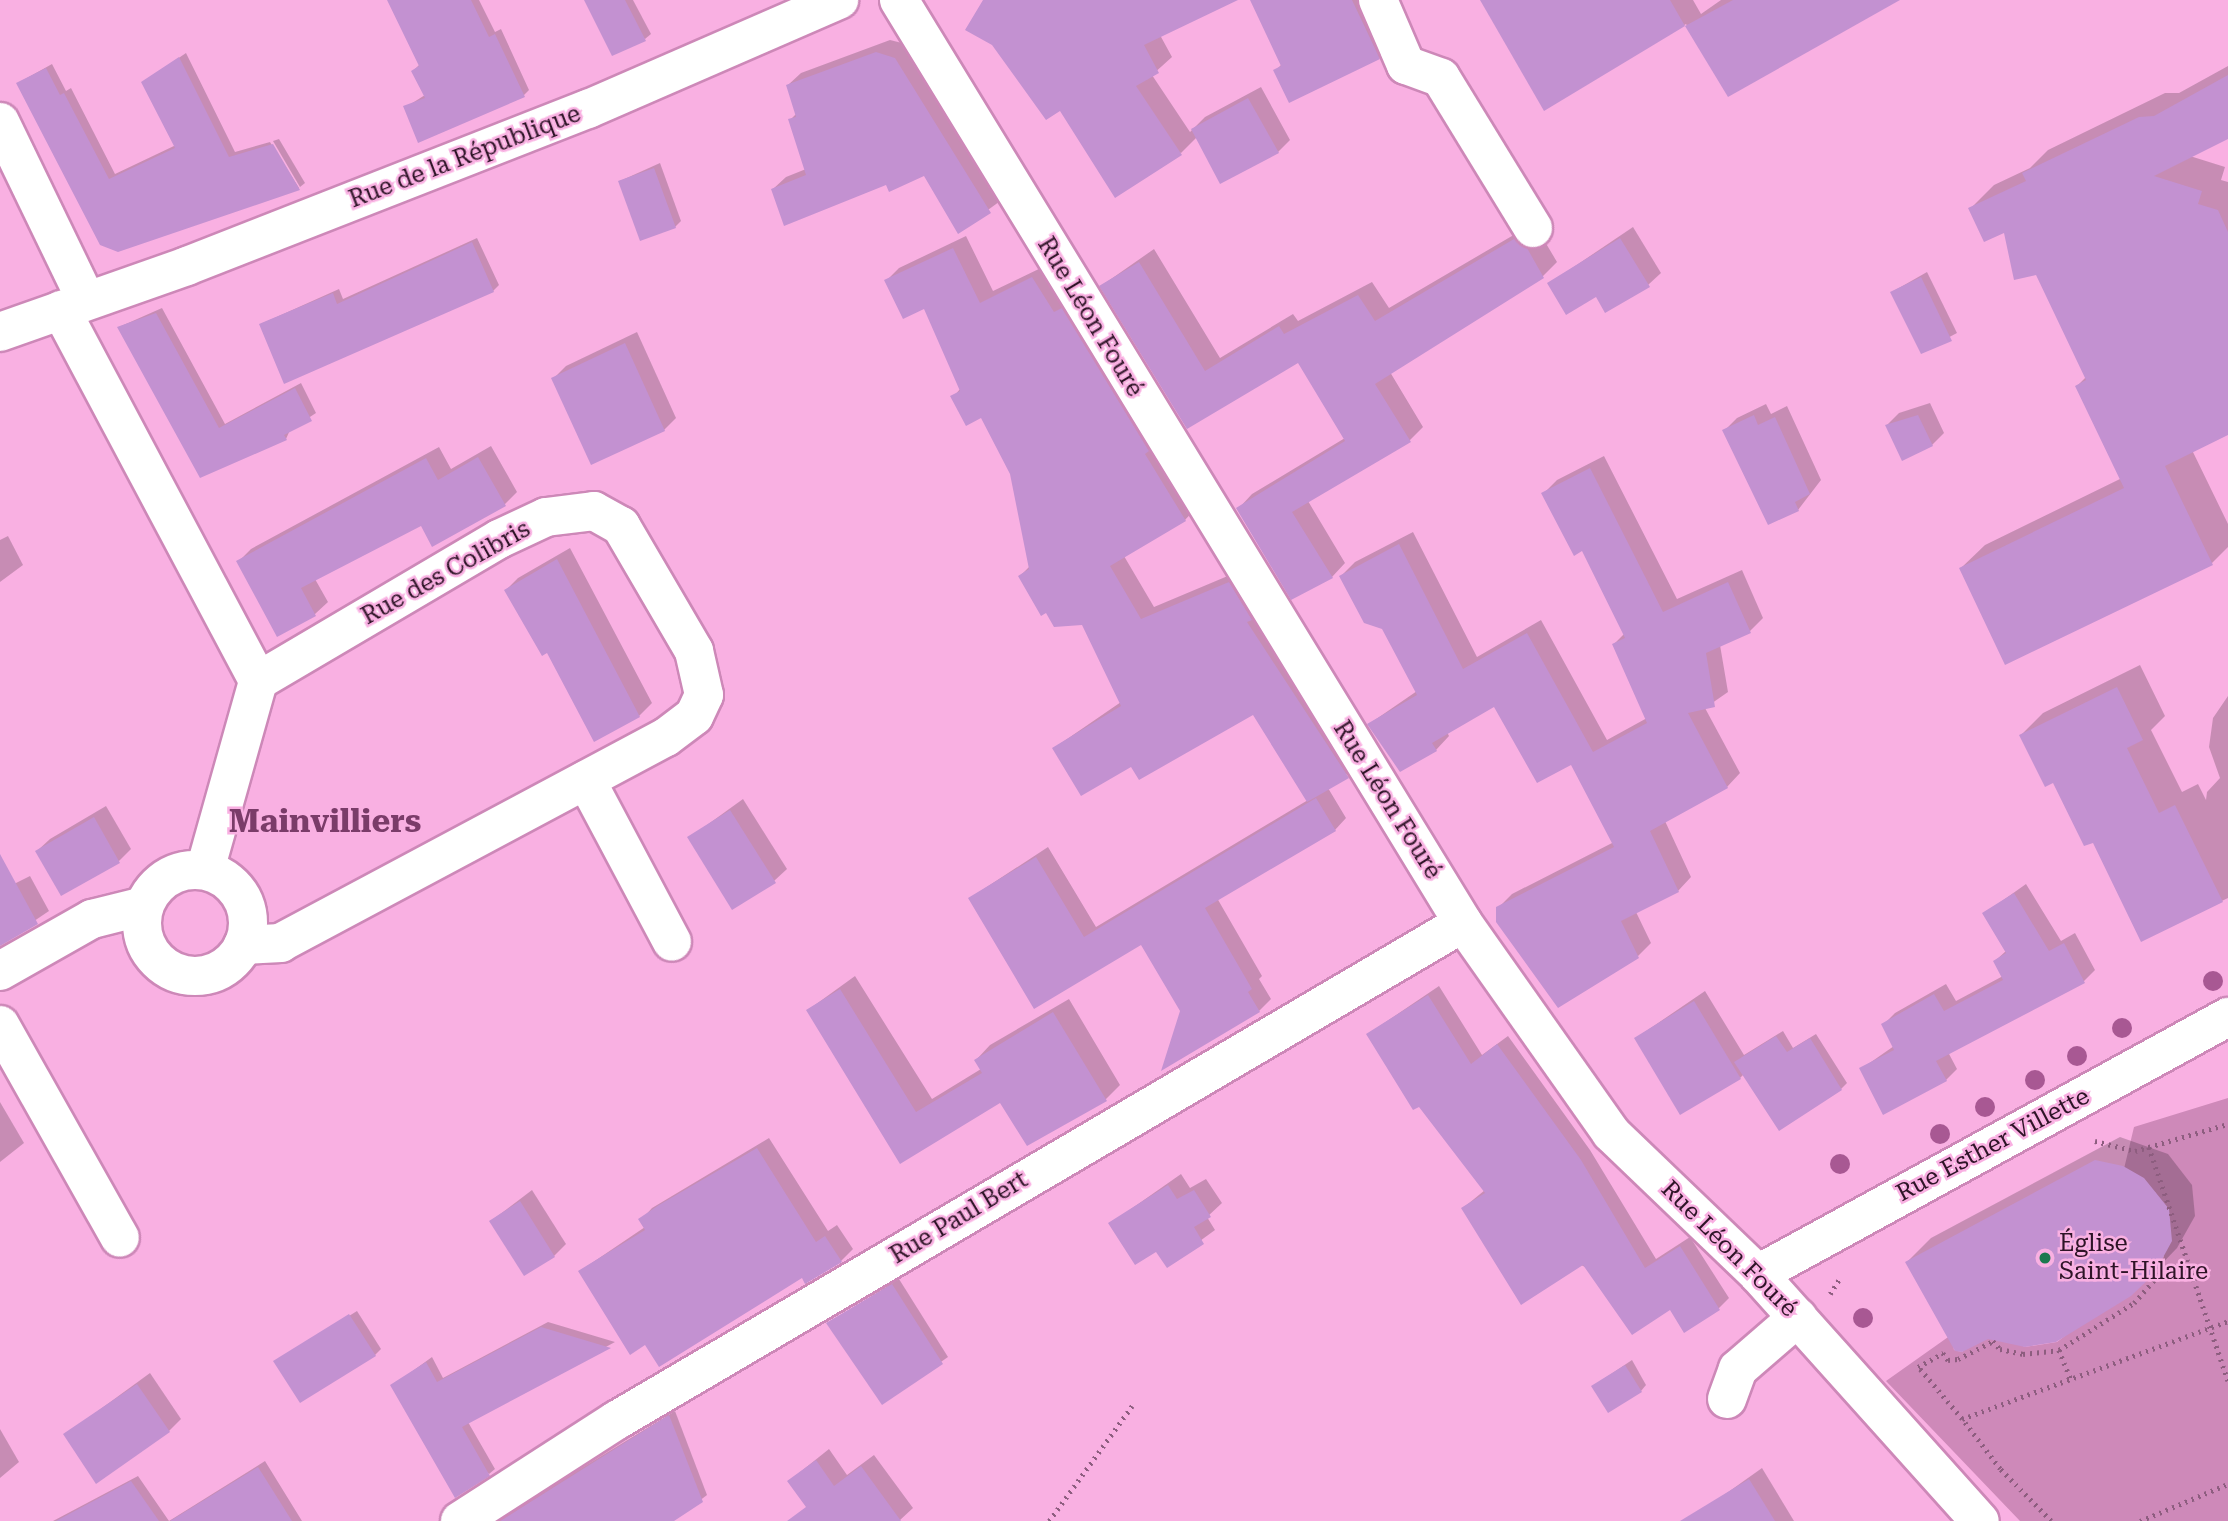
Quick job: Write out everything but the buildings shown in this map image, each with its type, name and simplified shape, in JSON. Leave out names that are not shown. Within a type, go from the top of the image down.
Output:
[{"type":"street","name":"Rue de la République","points":[[0,332],[187,266],[588,109],[839,0]]},
{"type":"street","name":"Rue Léon Fouré","points":[[899,0],[1463,923],[1611,1133],[1758,1274],[1980,1521]]},
{"type":"street","points":[[1378,0],[1406,65],[1441,78],[1533,228]]},
{"type":"street","points":[[0,122],[74,305],[258,681],[205,870]]},
{"type":"street","name":"Rue des Colibris","points":[[243,945],[281,943],[666,737],[694,716],[704,695],[694,651],[621,526],[594,511],[546,517],[499,539],[258,681]]},
{"type":"street","points":[[586,780],[673,942]]},
{"type":"street","points":[[185,870],[205,870],[238,891],[246,909],[243,945],[220,970],[188,976],[172,970],[146,944],[141,925],[144,906],[166,877],[185,870]]},
{"type":"street","points":[[0,971],[92,919],[144,906]]},
{"type":"street","name":"Rue Paul Bert","points":[[460,1521],[617,1420],[1463,923]]},
{"type":"street","name":"Rue Esther Villette","points":[[1758,1274],[2228,1017]]},
{"type":"street","points":[[0,1025],[120,1238]]},
{"type":"street","points":[[1727,1399],[1738,1368],[1798,1317]]},
{"type":"path","points":[[2086,1146],[2098,1139],[2136,1151],[2228,1124]]},
{"type":"path","points":[[2149,1147],[2228,1381]]},
{"type":"path","points":[[2052,1521],[2000,1469],[1918,1367],[1943,1353],[1948,1360],[1958,1359],[1993,1341],[2000,1349],[2023,1354],[2059,1349],[2134,1303],[2158,1275],[2187,1265]]},
{"type":"path","points":[[1962,1419],[2228,1321]]},
{"type":"path","points":[[2059,1349],[2071,1379]]},
{"type":"path","points":[[1049,1521],[1132,1406]]},
{"type":"path","points":[[2140,1521],[2228,1484]]},
{"type":"shaded area","points":[[2228,1098],[2228,1521],[2020,1521],[1886,1381],[1951,1335],[1954,1350],[1962,1352],[1988,1329],[2025,1347],[2057,1342],[2160,1263],[2164,1257],[2156,1193],[2123,1173],[2134,1127]]},
{"type":"place","name":"Église Saint-Hilaire","points":[[2045,1258]]},
{"type":"district","name":"Mainvilliers","points":[[325,821]]}]
